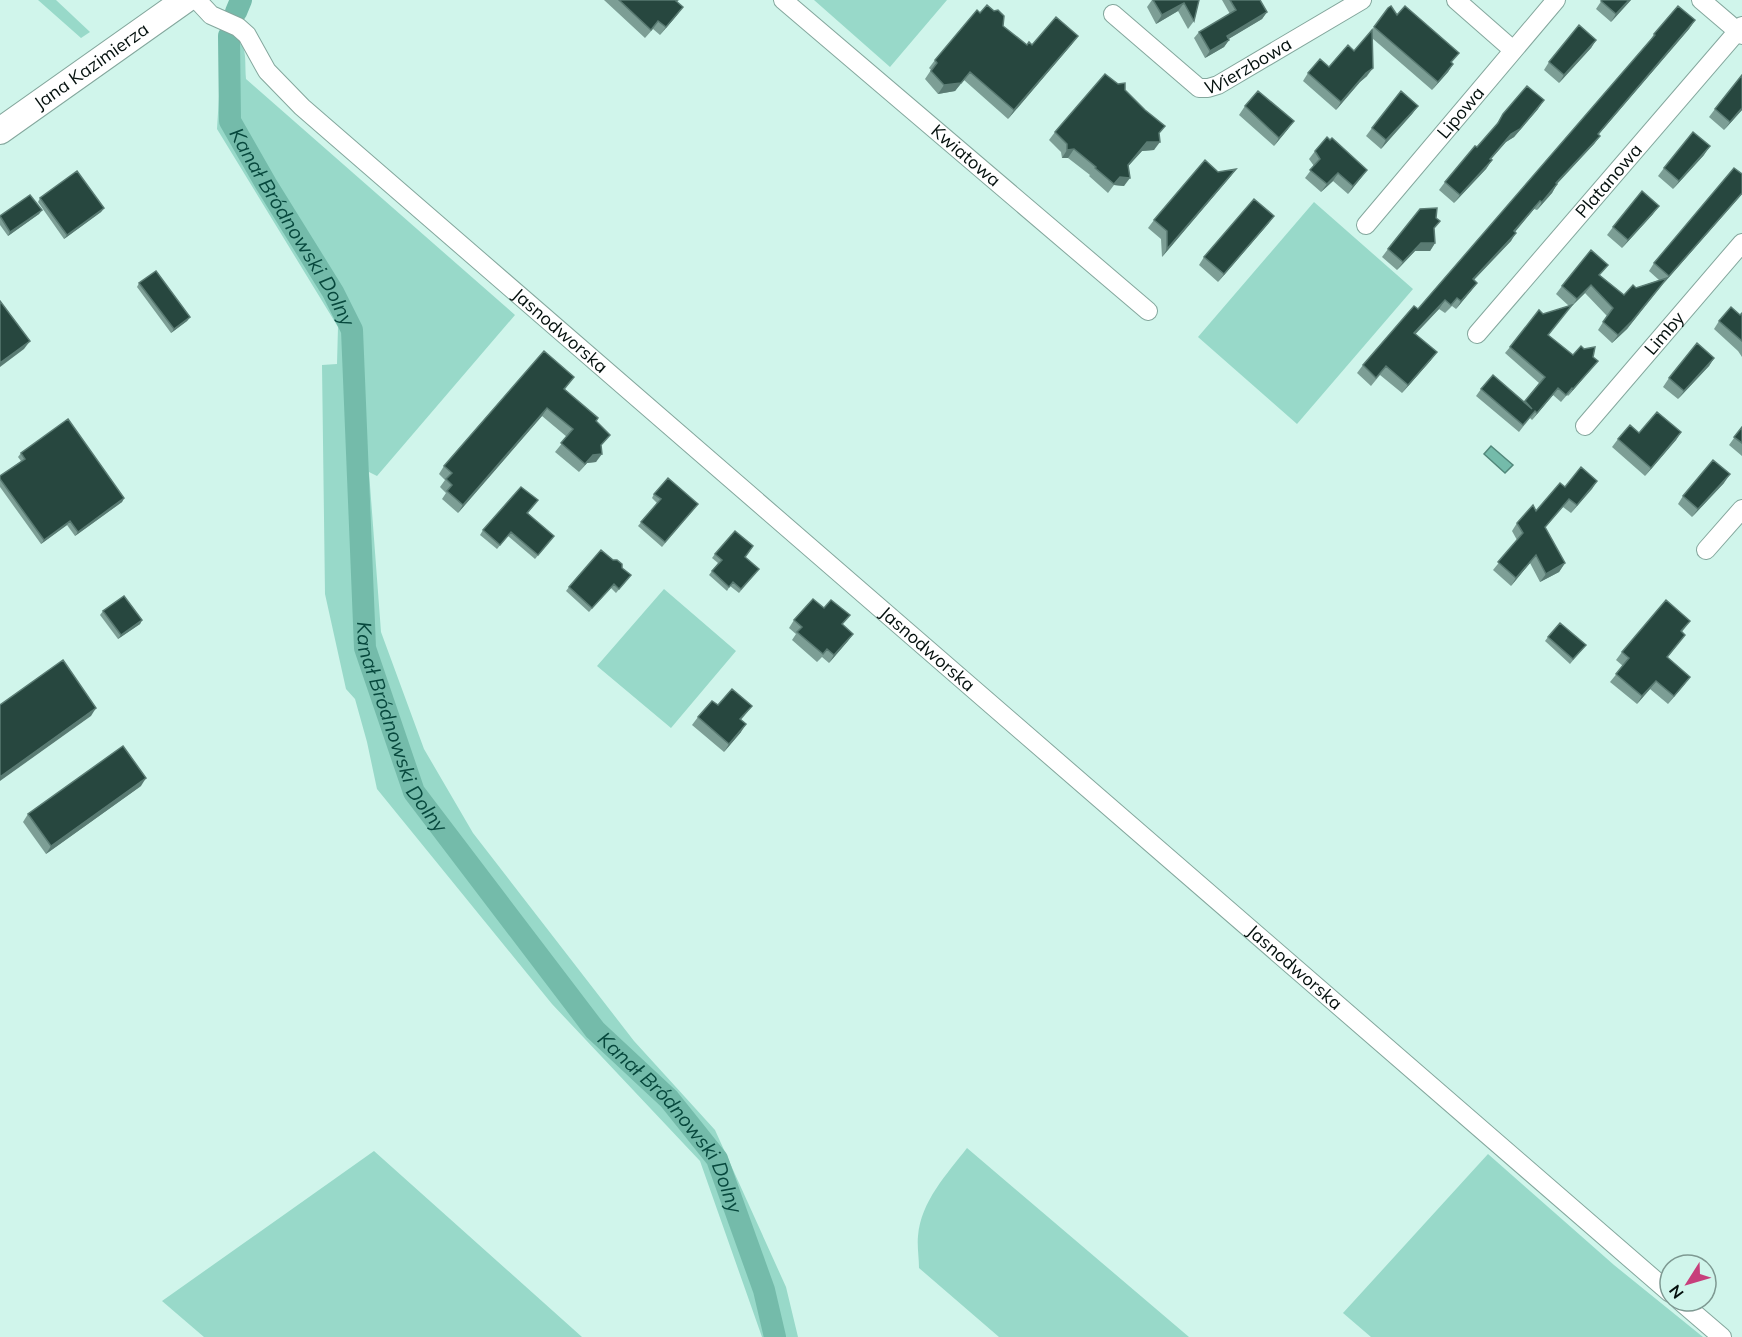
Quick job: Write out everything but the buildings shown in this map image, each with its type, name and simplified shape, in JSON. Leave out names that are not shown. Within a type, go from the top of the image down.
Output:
[{"type":"main road","name":"Jana Kazimierza","points":[[0,132],[184,0]]},
{"type":"street","name":"Jasnodworska","points":[[197,0],[211,15],[238,27],[247,35],[267,71],[302,107],[1658,1283]]},
{"type":"street","name":"Kwiatowa","points":[[783,0],[1148,311]]},
{"type":"street","name":"Wierzbowa","points":[[1113,14],[1199,88],[1208,88],[1218,85],[1362,0]]},
{"type":"street","points":[[1456,0],[1513,50]]},
{"type":"street","name":"Lipowa","points":[[1366,225],[1556,0]]},
{"type":"street","points":[[1701,0],[1740,31]]},
{"type":"street","name":"Platanowa","points":[[1477,334],[1740,31]]},
{"type":"street","name":"Limby","points":[[1585,426],[1742,243]]},
{"type":"street","points":[[1706,550],[1742,509]]},
{"type":"street","points":[[1694,1313],[1722,1337]]},
{"type":"shaded area","points":[[38,0],[56,0],[90,32],[81,38]]},
{"type":"shaded area","points":[[814,0],[947,0],[890,67]]},
{"type":"shaded area","points":[[223,31],[242,45],[245,55],[246,79],[515,315],[377,476],[369,472],[381,632],[424,749],[473,833],[634,1041],[715,1130],[786,1287],[798,1337],[762,1337],[700,1161],[552,1004],[377,789],[355,699],[346,689],[325,594],[322,365],[337,364],[338,327],[217,129]]},
{"type":"shaded area","points":[[1314,202],[1413,289],[1297,424],[1198,337]]},
{"type":"shaded area","points":[[1491,446],[1513,465],[1505,473],[1484,454]]},
{"type":"shaded area","points":[[664,589],[736,651],[671,728],[597,666]]},
{"type":"shaded area","points":[[967,1148],[1189,1337],[999,1337],[919,1268],[918,1236],[924,1211],[943,1178]]},
{"type":"shaded area","points":[[374,1151],[582,1337],[204,1337],[162,1301]]},
{"type":"shaded area","points":[[1488,1154],[1658,1301],[1658,1313],[1673,1313],[1703,1337],[1371,1337],[1343,1313]]},
{"type":"waterway","name":"Kanał Bródnowski Dolny","points":[[236,12],[241,0]]},
{"type":"waterway","name":"Kanał Bródnowski Dolny","points":[[229,36],[230,121],[333,292],[352,330],[365,648],[414,792],[595,1030],[669,1099],[717,1159],[764,1290],[775,1337]]}]
